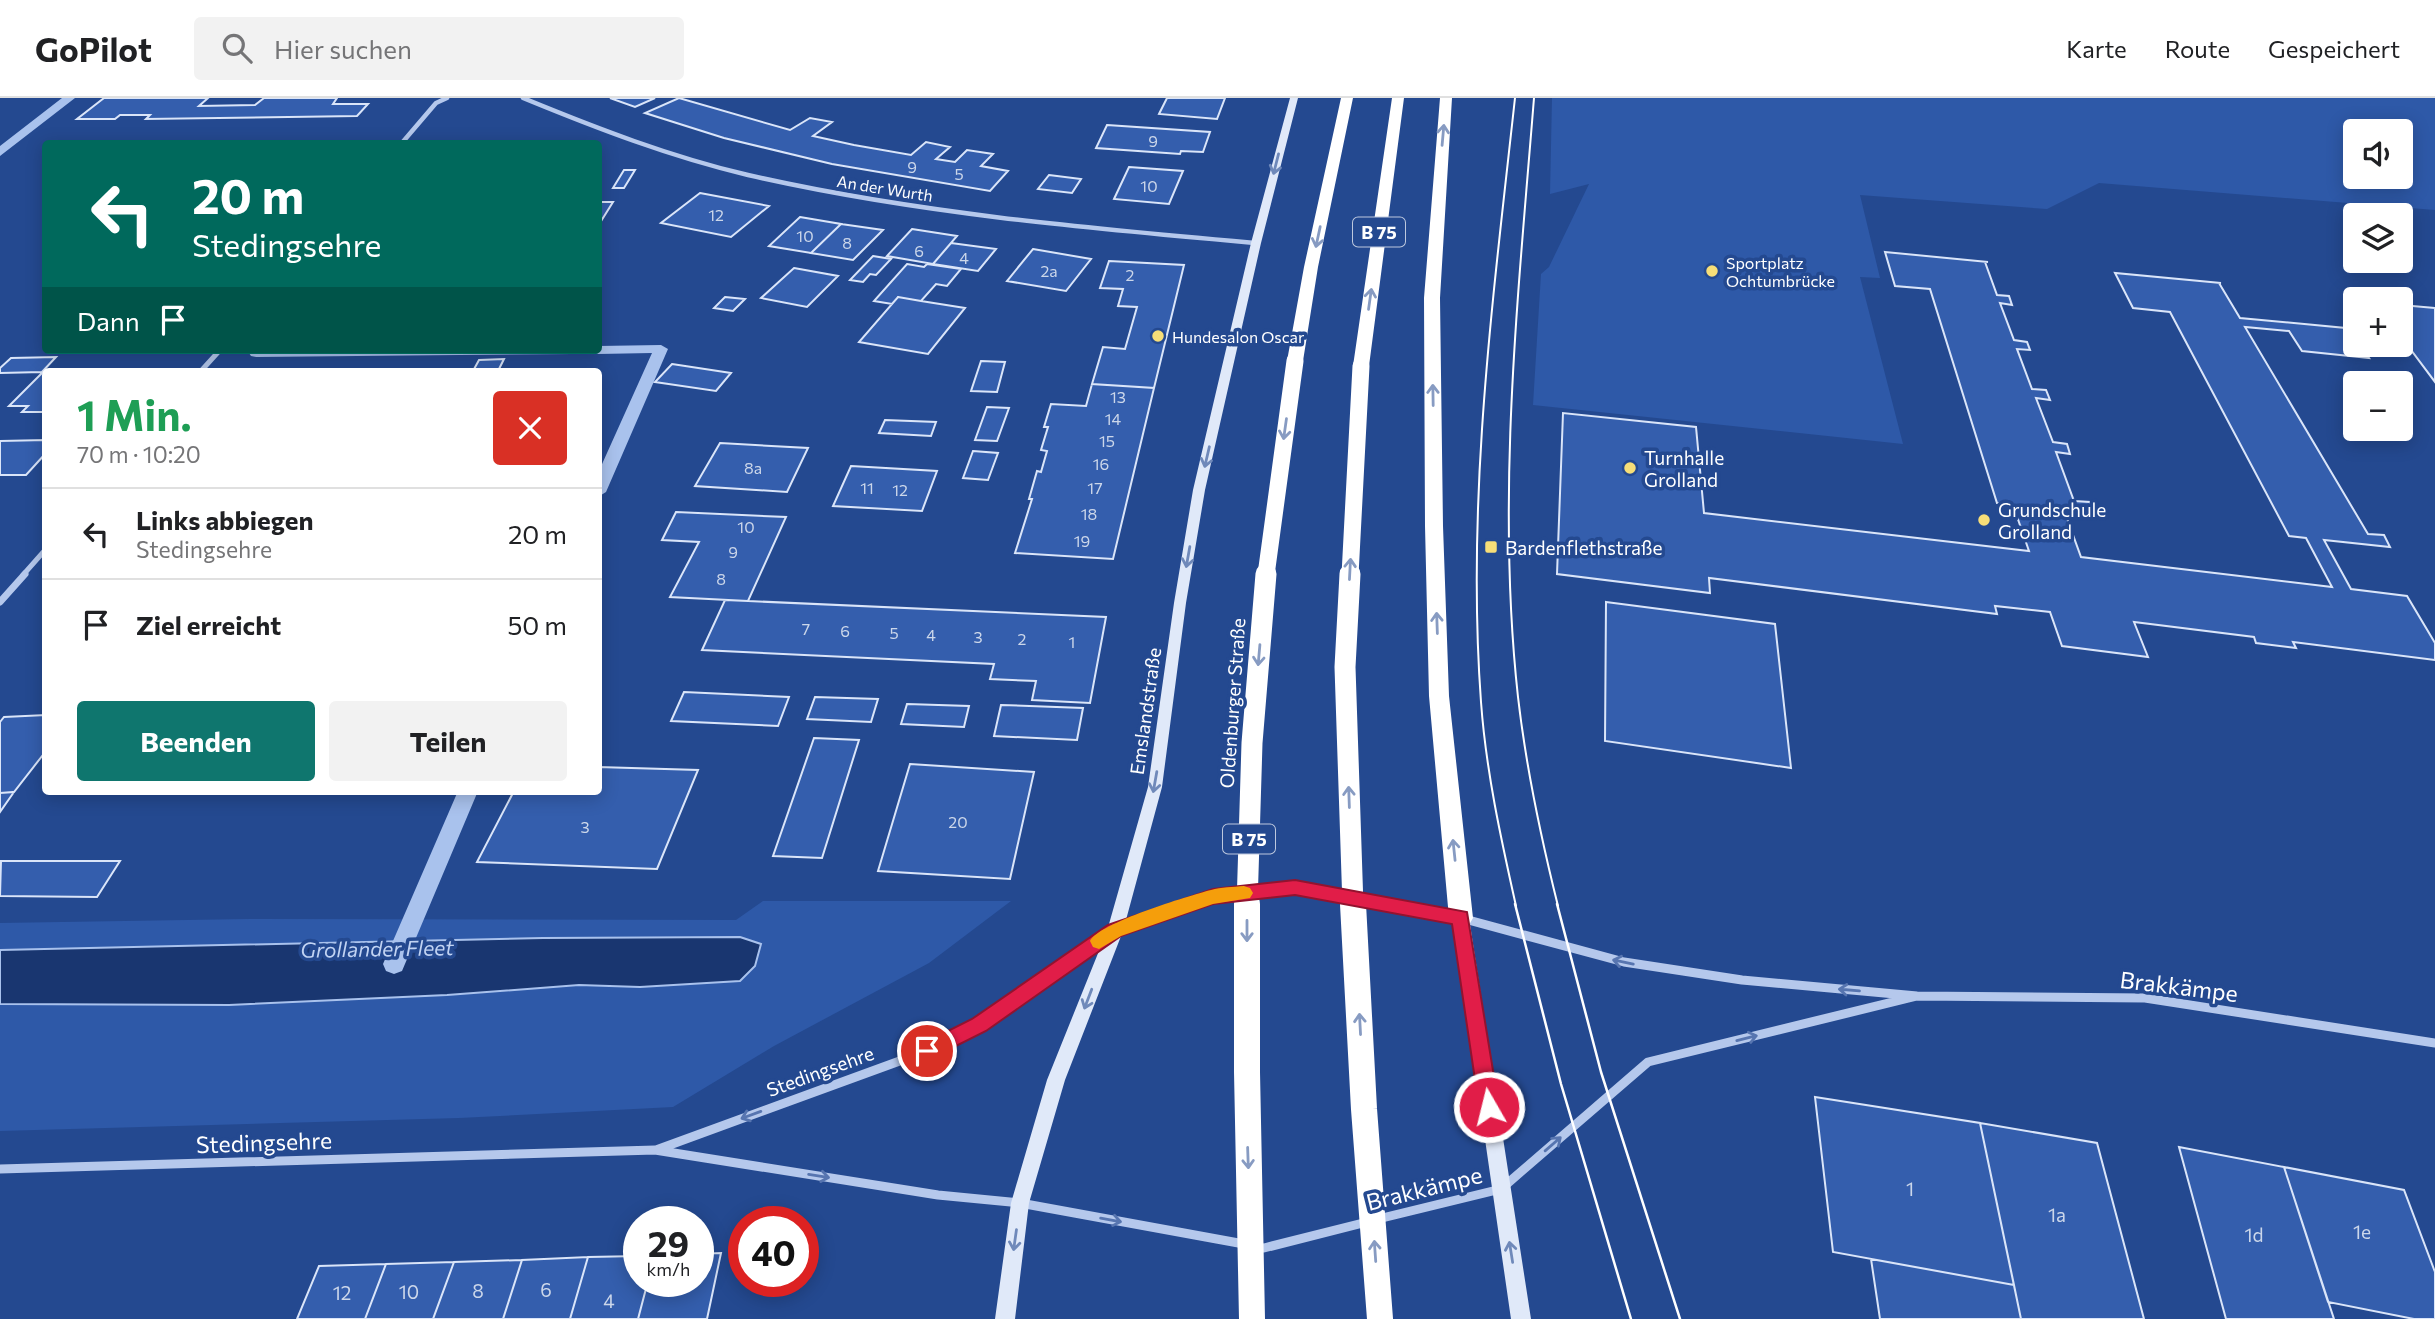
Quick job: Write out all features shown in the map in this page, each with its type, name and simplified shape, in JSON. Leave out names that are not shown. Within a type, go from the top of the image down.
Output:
[{"type":"highway","name":"Oldenburger Straße","points":[[1252,1319],[1247,1114],[1247,869],[1258,662],[1273,510],[1295,361],[1311,267],[1347,98]]},
{"type":"highway","name":"B 75","points":[[1380,1319],[1352,892],[1345,667],[1361,366],[1398,98]]},
{"type":"highway","points":[[1446,98],[1432,298],[1434,526],[1439,696],[1461,918]]},
{"type":"street","points":[[404,140],[436,103],[447,98]]},
{"type":"street","name":"An der Wurth","points":[[523,98],[599,129],[745,174],[858,198],[1107,230],[1256,243]]},
{"type":"street","name":"Emslandstraße","points":[[1004,1319],[1020,1203],[1056,1080],[1115,931],[1155,787],[1199,490],[1256,243],[1294,98]]},
{"type":"street","points":[[204,368],[216,354]]},
{"type":"street","points":[[0,601],[42,554]]},
{"type":"street","name":"Stedingsehre","points":[[655,1150],[927,1051],[979,1025],[1115,931],[1213,896],[1295,888],[1461,918]]},
{"type":"street","points":[[1461,918],[1521,1319]]},
{"type":"street","name":"Brakkämpe","points":[[1461,918],[1624,962],[1742,980],[1917,996],[2146,998],[2435,1043]]},
{"type":"street","name":"Brakkämpe","points":[[1020,1203],[1264,1248],[1501,1189],[1648,1062],[1917,996]]},
{"type":"street","name":"Stedingsehre","points":[[0,1169],[655,1150],[938,1195],[1020,1203]]},
{"type":"shaded area","name":"Sportplatz Ochtumbrücke","points":[[1552,98],[2435,98],[2435,210],[2413,208],[2413,203],[2348,203],[2099,183],[2047,209],[1860,195],[1880,278],[1860,277],[1903,444],[1533,405],[1541,274],[1549,267],[1589,184],[1550,194]]},
{"type":"shaded area","points":[[763,901],[1011,901],[929,963],[774,1046],[673,1107],[459,1118],[0,1131],[0,1004],[229,1005],[447,995],[579,985],[640,987],[740,981],[755,966],[740,937],[543,938],[0,950],[0,923],[249,919],[736,920]]},
{"type":"water","name":"Grollander Fleet","points":[[740,937],[761,944],[755,966],[740,981],[640,987],[579,985],[447,995],[229,1005],[0,1004],[0,950],[543,938]]},
{"type":"building","points":[[104,98],[208,98],[199,106],[255,105],[264,98],[337,98],[333,104],[368,104],[357,116],[146,119],[150,115],[120,115],[115,119],[77,119]]},
{"type":"building","points":[[610,98],[655,98],[635,107]]},
{"type":"building","points":[[679,98],[790,130],[810,118],[832,122],[813,136],[854,145],[911,155],[926,142],[950,147],[936,159],[955,162],[967,150],[993,154],[981,166],[1008,171],[990,191],[832,164],[724,138],[645,113]]},
{"type":"building","points":[[1167,98],[1225,98],[1217,119],[1159,114]]},
{"type":"building","points":[[1107,125],[1210,132],[1203,152],[1181,151],[1180,154],[1096,148]]},
{"type":"building","points":[[1129,167],[1183,171],[1169,204],[1114,199]]},
{"type":"building","points":[[624,170],[635,170],[624,188],[613,188]]},
{"type":"building","points":[[1049,175],[1081,179],[1072,193],[1038,189]]},
{"type":"building","points":[[700,193],[769,206],[731,237],[661,223]]},
{"type":"building","points":[[602,202],[613,202],[602,220]]},
{"type":"building","points":[[800,217],[841,224],[811,253],[769,246]]},
{"type":"building","points":[[841,224],[883,230],[853,260],[811,253]]},
{"type":"building","points":[[912,229],[957,236],[933,264],[887,256]]},
{"type":"building","points":[[951,243],[996,249],[978,271],[933,264]]},
{"type":"building","points":[[1033,249],[1091,259],[1066,291],[1007,281]]},
{"type":"building","points":[[1885,252],[1988,262],[1985,262],[1997,295],[2009,296],[2012,305],[2000,303],[2014,340],[2027,342],[2030,350],[2017,349],[2032,389],[2046,390],[2050,400],[2036,398],[2053,442],[2067,444],[2070,454],[2056,452],[2074,501],[2090,502],[2094,514],[2064,510],[2081,557],[2332,587],[2306,538],[2289,536],[2170,312],[2133,308],[2115,273],[2221,283],[2240,318],[2343,328],[2343,355],[2302,351],[2289,331],[2245,327],[2368,534],[2384,535],[2390,547],[2324,540],[2351,589],[2407,596],[2435,643],[2435,660],[2293,642],[2296,648],[2256,643],[2254,637],[2134,622],[2148,657],[2062,646],[2050,612],[1995,606],[1997,614],[1709,578],[1710,593],[1557,574],[1563,413],[1696,427],[1704,513],[2029,551],[2013,505],[1997,503],[1930,289],[1895,286]]},
{"type":"building","points":[[873,256],[891,259],[876,275],[870,274],[863,282],[850,280]]},
{"type":"building","points":[[1109,261],[1184,265],[1154,388],[1092,384],[1103,347],[1125,349],[1137,307],[1118,306],[1123,289],[1100,288]]},
{"type":"building","points":[[907,264],[961,269],[947,286],[936,284],[921,301],[898,297],[892,304],[874,301]]},
{"type":"building","points":[[794,268],[838,276],[807,307],[761,298]]},
{"type":"building","points":[[725,297],[745,299],[733,311],[714,308]]},
{"type":"building","points":[[898,297],[965,308],[928,354],[859,342]]},
{"type":"building","points":[[2413,306],[2435,308],[2435,382],[2413,353]]},
{"type":"building","points":[[56,357],[46,368],[42,368],[42,372],[0,373],[0,368],[11,358]]},
{"type":"building","points":[[504,359],[500,368],[475,368],[479,360]]},
{"type":"building","points":[[981,361],[1005,362],[997,392],[971,391]]},
{"type":"building","points":[[672,364],[731,373],[716,391],[655,382]]},
{"type":"building","points":[[42,373],[42,412],[22,412],[28,406],[9,406]]},
{"type":"building","points":[[1092,384],[1154,388],[1113,559],[1015,553],[1032,499],[1029,499],[1037,471],[1041,472],[1047,451],[1041,450],[1051,404],[1086,406]]},
{"type":"building","points":[[987,407],[1009,408],[997,441],[975,440]]},
{"type":"building","points":[[885,420],[936,422],[931,436],[879,433]]},
{"type":"building","points":[[42,440],[42,457],[26,475],[0,475],[0,441]]},
{"type":"building","points":[[720,443],[808,448],[787,492],[695,486]]},
{"type":"building","points":[[973,451],[998,453],[988,480],[963,478]]},
{"type":"building","points":[[851,466],[937,471],[922,511],[833,506]]},
{"type":"building","points":[[676,512],[786,517],[748,601],[670,597],[699,542],[662,540]]},
{"type":"building","points":[[725,600],[1106,617],[1090,703],[1032,700],[1036,681],[990,679],[994,664],[702,650]]},
{"type":"building","points":[[1606,602],[1775,624],[1791,768],[1605,741]]},
{"type":"building","points":[[684,692],[789,697],[778,726],[671,721]]},
{"type":"building","points":[[815,697],[878,699],[871,722],[807,719]]},
{"type":"building","points":[[907,704],[969,706],[964,727],[901,724]]},
{"type":"building","points":[[1001,705],[1083,708],[1077,740],[994,736]]},
{"type":"building","points":[[42,715],[42,756],[14,792],[0,793],[0,722],[4,717]]},
{"type":"building","points":[[814,738],[859,740],[822,858],[773,856]]},
{"type":"building","points":[[910,764],[1034,772],[1010,879],[878,871]]},
{"type":"building","points":[[602,767],[698,770],[657,869],[477,862],[512,795],[602,795]]},
{"type":"building","points":[[14,792],[0,812],[0,793]]},
{"type":"building","points":[[1,861],[120,861],[97,897],[0,896]]},
{"type":"building","points":[[1815,1097],[1980,1123],[2014,1285],[1833,1252]]},
{"type":"building","points":[[1980,1123],[2097,1143],[2144,1319],[2021,1319]]},
{"type":"building","points":[[2179,1147],[2284,1167],[2334,1319],[2226,1319]]},
{"type":"building","points":[[2284,1167],[2404,1190],[2435,1272],[2435,1319],[2414,1319],[2328,1302]]},
{"type":"building","points":[[714,1253],[721,1253],[714,1286]]},
{"type":"building","points":[[623,1256],[623,1297],[644,1297],[638,1319],[570,1319],[588,1257]]},
{"type":"building","points":[[588,1257],[570,1319],[503,1319],[522,1260]]},
{"type":"building","points":[[1871,1259],[2014,1285],[2021,1319],[1880,1319]]},
{"type":"building","points":[[522,1260],[503,1319],[433,1319],[454,1262]]},
{"type":"building","points":[[454,1262],[433,1319],[365,1319],[386,1264]]},
{"type":"building","points":[[386,1264],[365,1319],[297,1319],[319,1266]]},
{"type":"building","points":[[644,1297],[712,1297],[707,1319],[638,1319]]},
{"type":"waterway","points":[[0,152],[69,98]]},
{"type":"waterway","points":[[602,350],[661,349],[602,483]]},
{"type":"waterway","name":"Grollander Fleet","points":[[394,964],[466,795]]},
{"type":"tram line","points":[[1515,98],[1484,399],[1479,475],[1477,626],[1486,754],[1516,906]]},
{"type":"tram line","points":[[1534,98],[1516,323],[1509,472],[1509,547],[1512,622],[1521,723],[1558,906]]},
{"type":"tram line","points":[[1515,904],[1561,1084],[1631,1319]]},
{"type":"tram line","points":[[1557,904],[1601,1072],[1680,1319]]},
{"type":"slow traffic","points":[[1099,941],[1115,931],[1213,896],[1244,893]]},
{"type":"place","name":"Sportplatz Ochtumbrücke","points":[[1712,271]]},
{"type":"place","name":"Hundesalon Oscar","points":[[1158,336]]},
{"type":"place","name":"Turnhalle Grolland","points":[[1630,468]]},
{"type":"place","name":"Grundschule Grolland","points":[[1984,520]]},
{"type":"place","name":"Bardenflethstraße","points":[[1491,547]]},
{"type":"route","points":[[927,1051],[979,1025],[1115,931],[1213,896],[1295,888],[1461,918],[1489,1107]]}]
